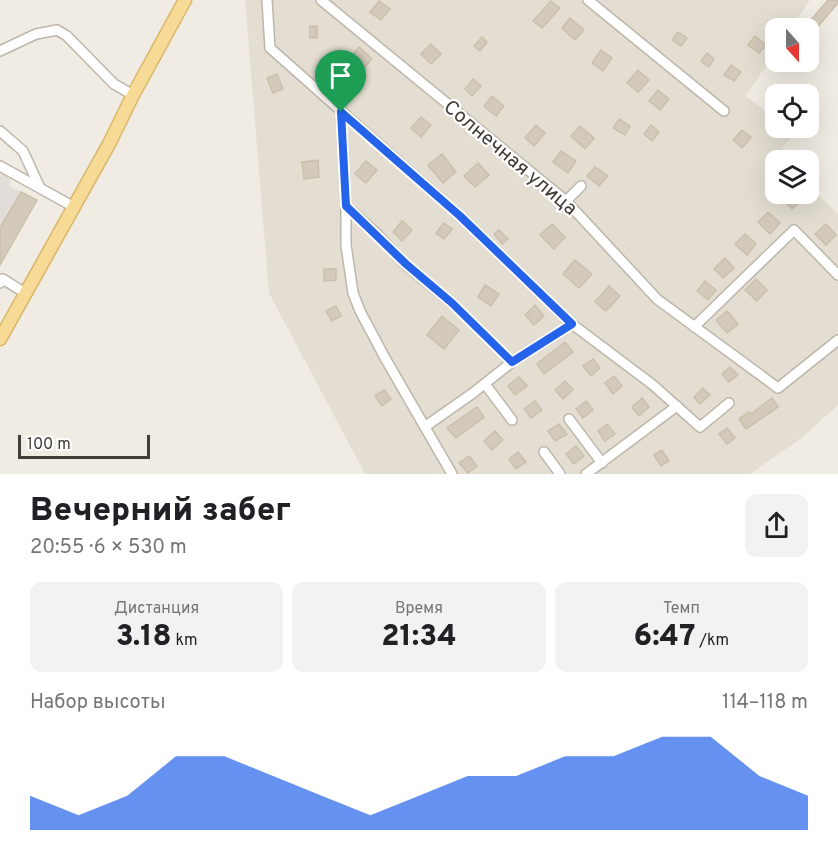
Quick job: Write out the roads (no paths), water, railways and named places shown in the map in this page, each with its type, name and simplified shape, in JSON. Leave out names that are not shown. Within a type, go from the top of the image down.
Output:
[{"type":"main road","points":[[0,339],[186,0]]},
{"type":"street","points":[[267,0],[270,48],[460,216],[572,324],[653,385],[700,427],[729,403]]},
{"type":"street","name":"Солнечная улица","points":[[321,0],[566,201],[657,299],[778,388],[838,340]]},
{"type":"street","points":[[588,0],[724,111]]},
{"type":"street","points":[[0,51],[36,34],[57,30],[67,36],[114,84],[133,95]]},
{"type":"street","points":[[341,112],[346,245],[353,293],[385,358],[452,474]]},
{"type":"street","points":[[0,131],[23,151],[40,188]]},
{"type":"street","points":[[0,166],[74,207]]},
{"type":"street","points":[[566,201],[581,186]]},
{"type":"street","points":[[346,206],[406,264],[452,303],[512,362]]},
{"type":"street","points":[[694,327],[794,230],[838,275]]},
{"type":"street","points":[[0,283],[3,279],[26,293]]},
{"type":"street","points":[[426,426],[512,362],[572,324]]},
{"type":"street","points":[[485,384],[512,420]]},
{"type":"street","points":[[586,474],[677,406]]},
{"type":"street","points":[[569,419],[602,463]]},
{"type":"street","points":[[544,452],[560,474]]}]
